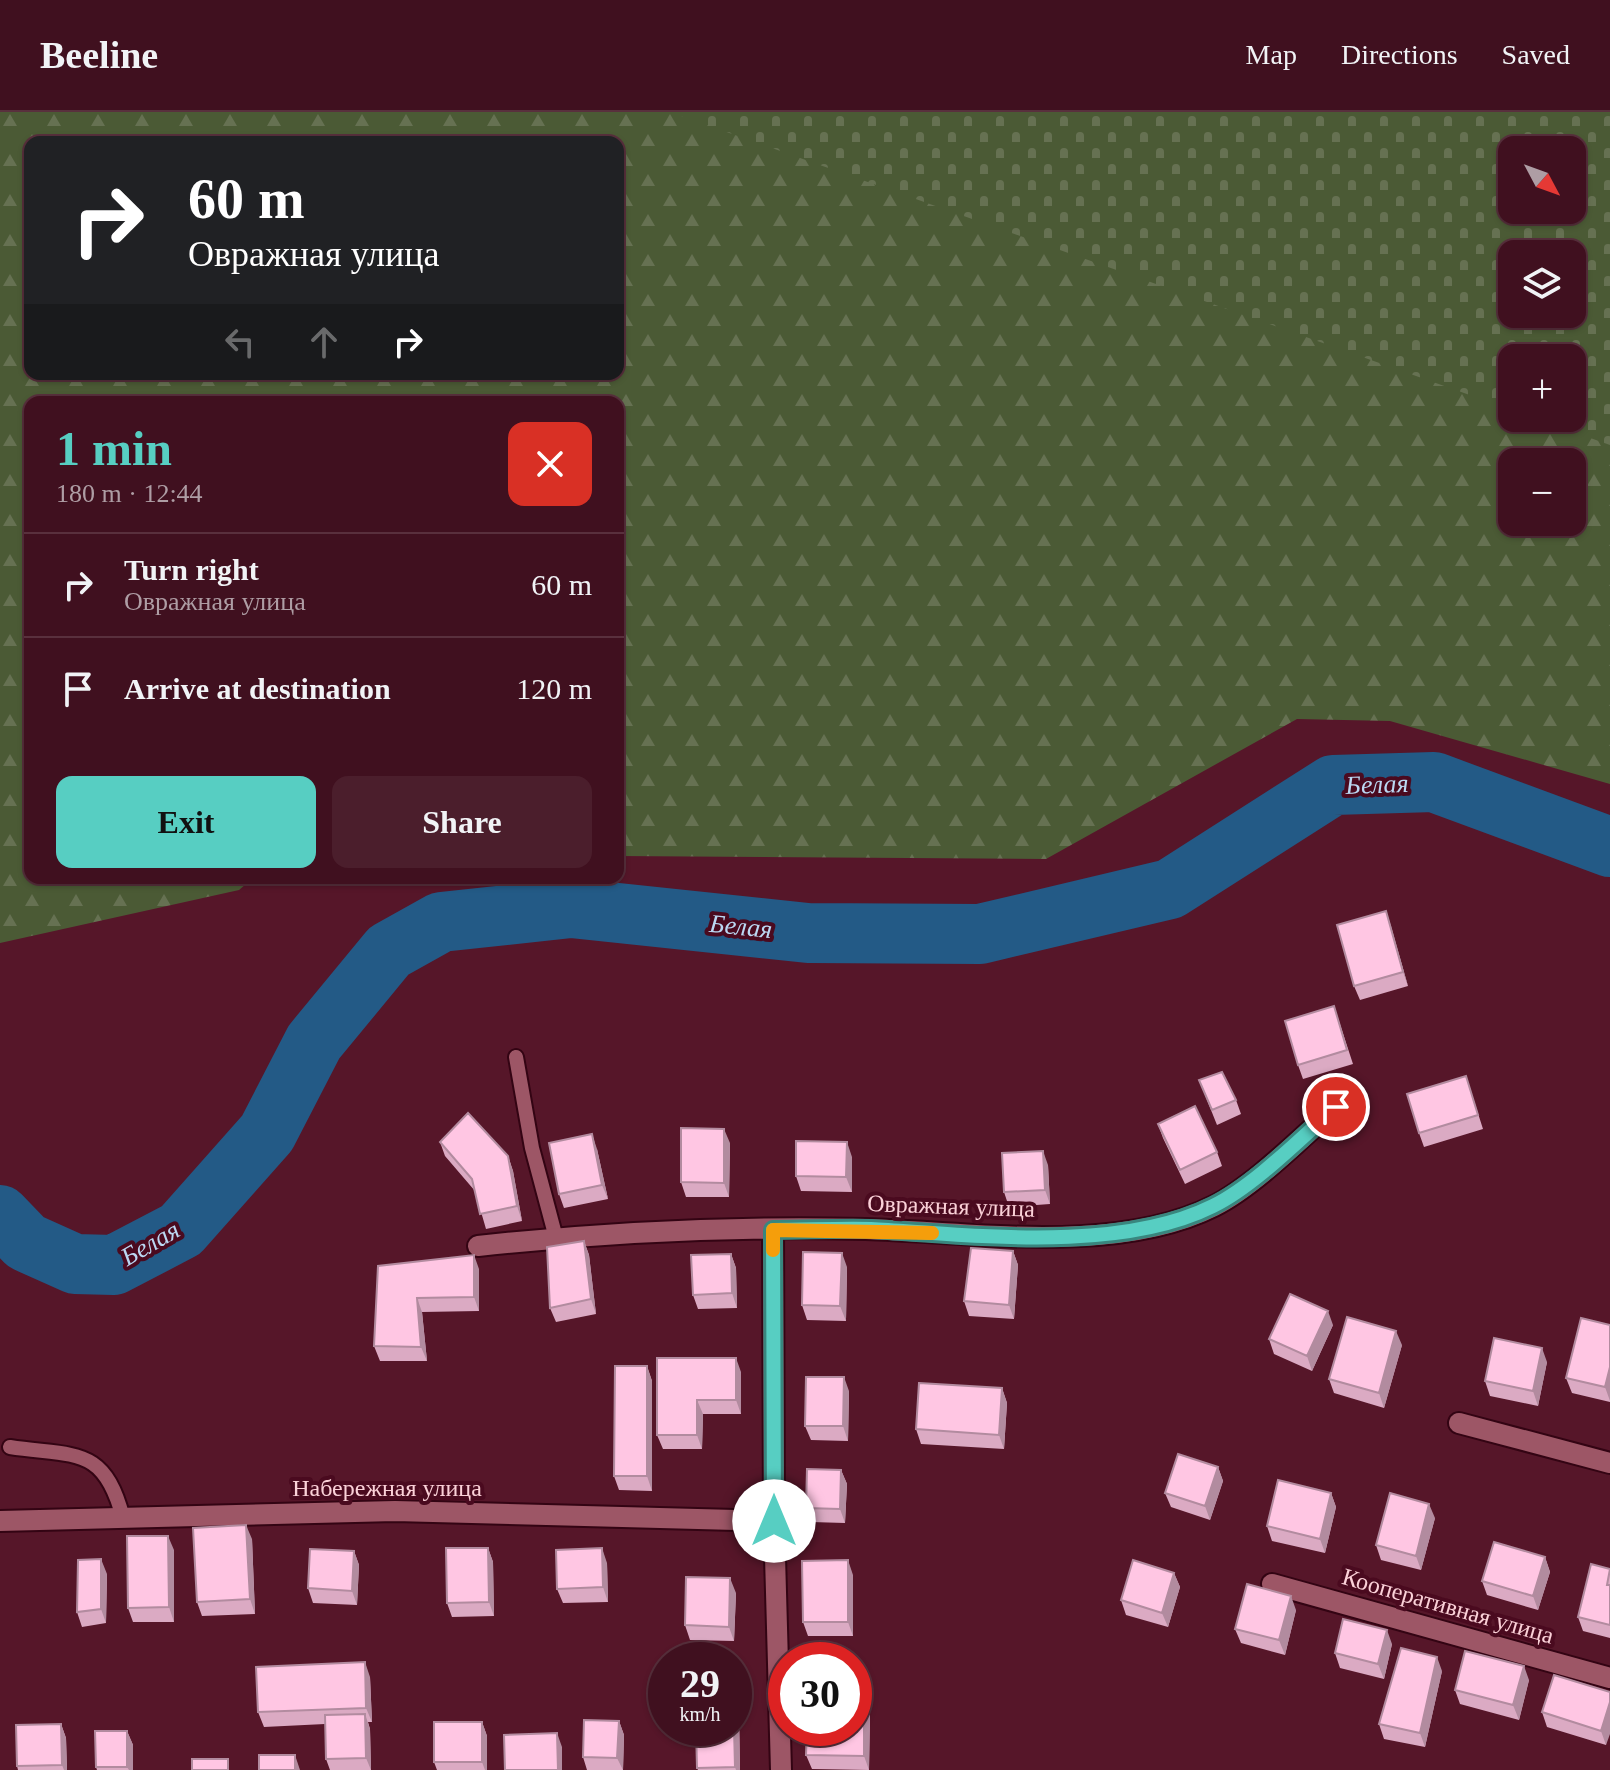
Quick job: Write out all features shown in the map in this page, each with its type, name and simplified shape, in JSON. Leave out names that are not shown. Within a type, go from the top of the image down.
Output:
[{"type":"street","name":"Овражная улица","points":[[478,1246],[556,1238],[773,1230],[866,1229],[963,1235],[1111,1234],[1166,1224],[1215,1206],[1281,1156],[1336,1107]]},
{"type":"street","points":[[773,1230],[774,1521],[781,1770]]},
{"type":"street","points":[[1459,1423],[1610,1463]]},
{"type":"street","name":"Набережная улица","points":[[0,1521],[395,1511],[774,1521]]},
{"type":"street","name":"Кооперативная улица","points":[[1272,1584],[1610,1678]]},
{"type":"lane","points":[[516,1057],[532,1148],[556,1238]]},
{"type":"lane","points":[[10,1447],[90,1459],[114,1485],[123,1518]]},
{"type":"green space","points":[[0,112],[1610,112],[1610,784],[1390,721],[1297,719],[1046,859],[624,856],[624,396],[24,396],[24,884],[246,884],[239,890],[0,943]]},
{"type":"green space","points":[[670,112],[1610,112],[1610,445],[1573,432],[1586,432],[1586,344],[1498,344],[1498,405]]},
{"type":"building","points":[[1386,911],[1403,972],[1354,986],[1337,925]]},
{"type":"building","points":[[1334,1006],[1347,1050],[1298,1065],[1285,1021]]},
{"type":"building","points":[[1222,1072],[1236,1100],[1212,1110],[1199,1080]]},
{"type":"building","points":[[1466,1076],[1478,1115],[1419,1133],[1407,1094]]},
{"type":"building","points":[[1195,1106],[1217,1152],[1180,1170],[1158,1124]]},
{"type":"building","points":[[468,1113],[508,1156],[517,1206],[480,1214],[472,1179],[440,1142]]},
{"type":"building","points":[[681,1128],[724,1129],[724,1183],[681,1182]]},
{"type":"building","points":[[592,1134],[602,1185],[559,1194],[549,1143]]},
{"type":"building","points":[[796,1141],[847,1142],[846,1177],[796,1176]]},
{"type":"building","points":[[1043,1151],[1045,1190],[1004,1192],[1002,1153]]},
{"type":"building","points":[[584,1241],[591,1299],[550,1308],[547,1247]]},
{"type":"building","points":[[971,1248],[1013,1251],[1009,1305],[964,1301]]},
{"type":"building","points":[[803,1252],[842,1253],[840,1306],[802,1305]]},
{"type":"building","points":[[731,1254],[732,1293],[693,1295],[691,1255]]},
{"type":"building","points":[[474,1255],[474,1297],[417,1298],[421,1347],[374,1346],[378,1266]]},
{"type":"building","points":[[1290,1294],[1328,1311],[1307,1356],[1269,1339]]},
{"type":"building","points":[[1347,1317],[1396,1331],[1379,1393],[1329,1379]]},
{"type":"building","points":[[1581,1318],[1610,1325],[1610,1367],[1605,1387],[1566,1378]]},
{"type":"building","points":[[1494,1338],[1542,1348],[1533,1391],[1485,1381]]},
{"type":"building","points":[[657,1358],[736,1358],[736,1400],[697,1400],[697,1435],[657,1435]]},
{"type":"building","points":[[615,1366],[647,1366],[647,1476],[614,1476]]},
{"type":"building","points":[[806,1377],[844,1377],[843,1426],[805,1426]]},
{"type":"building","points":[[919,1383],[1002,1388],[999,1435],[916,1429]]},
{"type":"building","points":[[1178,1454],[1218,1467],[1205,1506],[1165,1493]]},
{"type":"building","points":[[807,1469],[841,1470],[840,1509],[806,1508]]},
{"type":"building","points":[[1278,1480],[1331,1493],[1320,1539],[1267,1526]]},
{"type":"building","points":[[1390,1493],[1429,1504],[1416,1556],[1376,1545]]},
{"type":"building","points":[[246,1525],[250,1599],[197,1602],[193,1528]]},
{"type":"building","points":[[127,1536],[168,1536],[169,1607],[128,1608]]},
{"type":"building","points":[[1494,1542],[1545,1557],[1533,1596],[1482,1581]]},
{"type":"building","points":[[446,1548],[488,1548],[489,1602],[447,1603]]},
{"type":"building","points":[[602,1548],[603,1587],[557,1589],[556,1550]]},
{"type":"building","points":[[310,1549],[354,1551],[352,1591],[308,1588]]},
{"type":"building","points":[[101,1559],[101,1609],[77,1612],[78,1560]]},
{"type":"building","points":[[848,1560],[848,1622],[803,1622],[802,1561]]},
{"type":"building","points":[[1133,1560],[1174,1573],[1162,1613],[1121,1600]]},
{"type":"building","points":[[1591,1564],[1610,1569],[1607,1585],[1610,1585],[1610,1625],[1578,1617]]},
{"type":"building","points":[[686,1577],[730,1578],[729,1627],[685,1625]]},
{"type":"building","points":[[1247,1584],[1291,1596],[1279,1640],[1235,1629]]},
{"type":"building","points":[[1343,1619],[1387,1630],[1378,1664],[1335,1653]]},
{"type":"building","points":[[1401,1648],[1437,1657],[1420,1733],[1379,1724]]},
{"type":"building","points":[[1465,1651],[1524,1666],[1513,1705],[1455,1690]]},
{"type":"building","points":[[365,1662],[366,1708],[258,1712],[256,1667]]},
{"type":"building","points":[[1554,1675],[1610,1692],[1601,1731],[1542,1712]]},
{"type":"building","points":[[365,1714],[366,1758],[326,1759],[325,1715]]},
{"type":"building","points":[[584,1720],[619,1721],[617,1758],[583,1757]]},
{"type":"building","points":[[434,1722],[482,1722],[482,1762],[434,1762]]},
{"type":"building","points":[[61,1724],[62,1765],[17,1766],[16,1725]]},
{"type":"building","points":[[95,1731],[127,1731],[127,1767],[96,1767]]},
{"type":"building","points":[[557,1733],[558,1770],[505,1770],[504,1735]]},
{"type":"building","points":[[696,1746],[734,1746],[735,1767],[697,1768]]},
{"type":"building","points":[[806,1746],[864,1746],[864,1756],[806,1755]]},
{"type":"building","points":[[259,1755],[295,1755],[295,1770],[259,1770]]},
{"type":"building","points":[[192,1759],[228,1759],[228,1770],[192,1770]]},
{"type":"waterway","name":"Белая","points":[[0,1215],[26,1242],[75,1264],[114,1265],[181,1230],[267,1133],[314,1042],[389,951],[441,922],[571,908],[808,933],[980,934],[1170,889],[1333,785],[1434,782],[1610,847]]},
{"type":"slow traffic","points":[[773,1250],[773,1230],[866,1229],[932,1233]]},
{"type":"route","points":[[774,1521],[773,1230],[866,1229],[963,1235],[1111,1234],[1166,1224],[1215,1206],[1281,1156],[1336,1107]]}]
